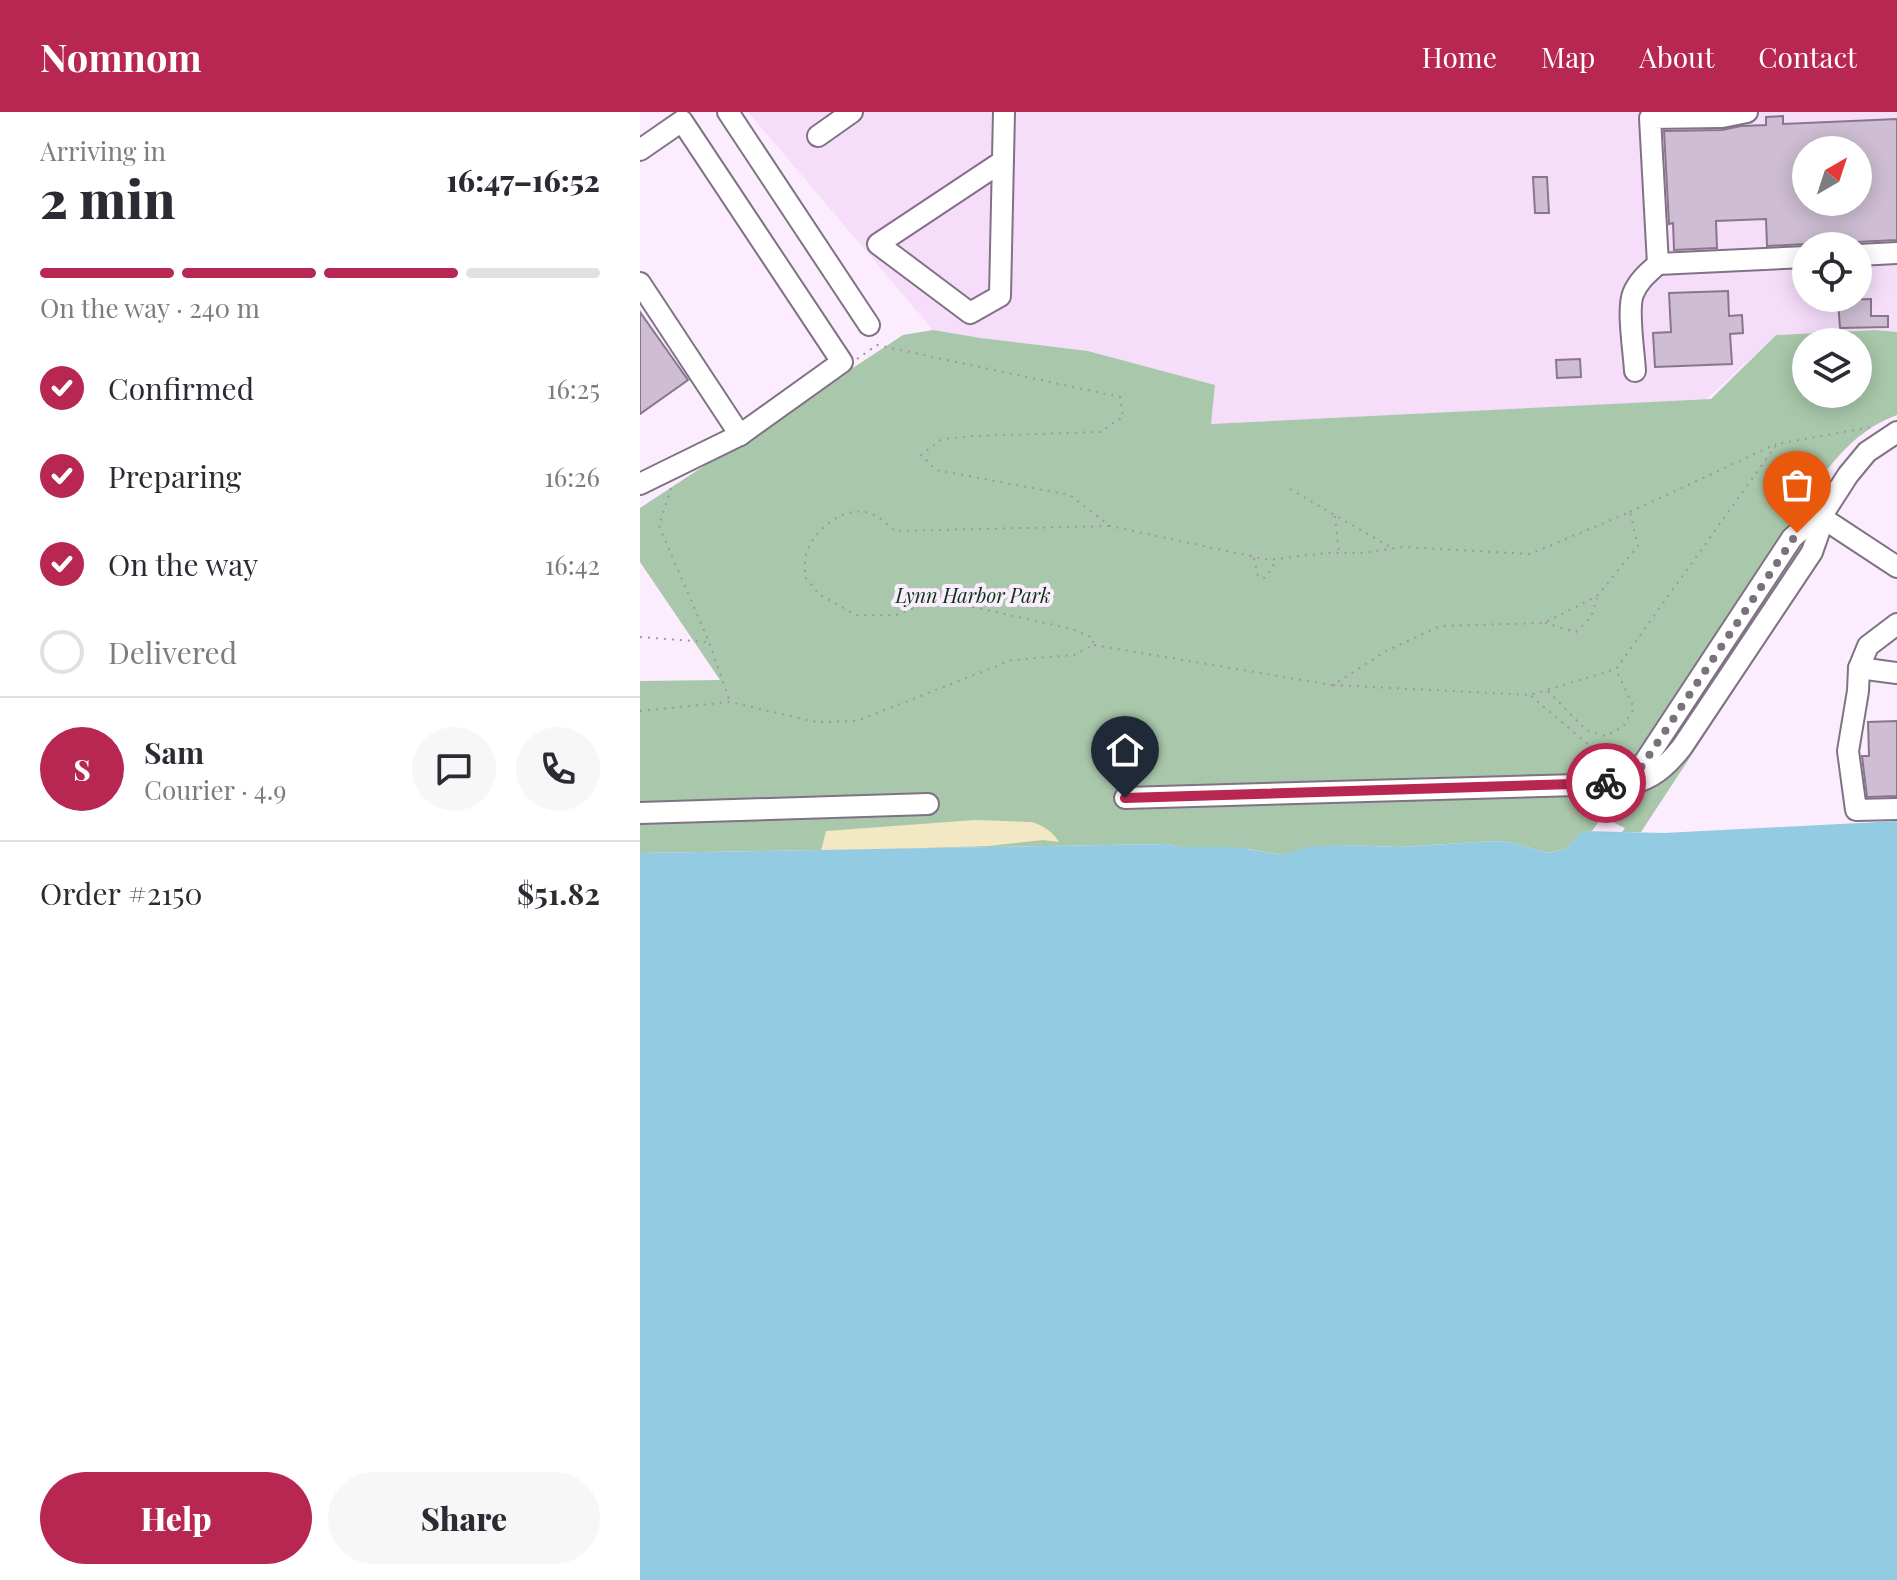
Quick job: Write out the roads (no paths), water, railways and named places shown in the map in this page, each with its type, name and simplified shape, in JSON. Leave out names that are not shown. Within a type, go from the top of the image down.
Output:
[{"type":"street","points":[[728,112],[869,325]]},
{"type":"street","points":[[818,136],[852,112]]},
{"type":"street","points":[[1003,161],[878,244],[970,313],[1000,296],[1003,161],[1004,112]]},
{"type":"street","points":[[1658,264],[1650,115],[1722,117],[1747,112]]},
{"type":"street","points":[[640,150],[682,121],[842,362],[740,435],[640,484]]},
{"type":"street","points":[[1872,254],[1897,253]]},
{"type":"street","points":[[1635,371],[1631,304],[1634,292],[1644,277],[1658,264],[1792,258]]},
{"type":"street","points":[[640,283],[740,435]]},
{"type":"street","points":[[1125,798],[1632,781],[1792,538],[1821,517],[1860,459],[1889,428]]},
{"type":"street","points":[[1821,517],[1897,567]]},
{"type":"street","points":[[1897,624],[1868,646],[1859,668],[1848,743],[1856,810],[1897,809]]},
{"type":"street","points":[[1859,668],[1897,673]]},
{"type":"street","points":[[640,813],[928,804]]},
{"type":"water","points":[[1897,821],[1897,1580],[640,1580],[640,853],[1168,844],[1178,847],[1234,847],[1282,855],[1308,847],[1400,847],[1495,841],[1547,853],[1566,849],[1583,831],[1664,833]]},
{"type":"park label","name":"Lynn Harbor Park","points":[[973,594]]}]
